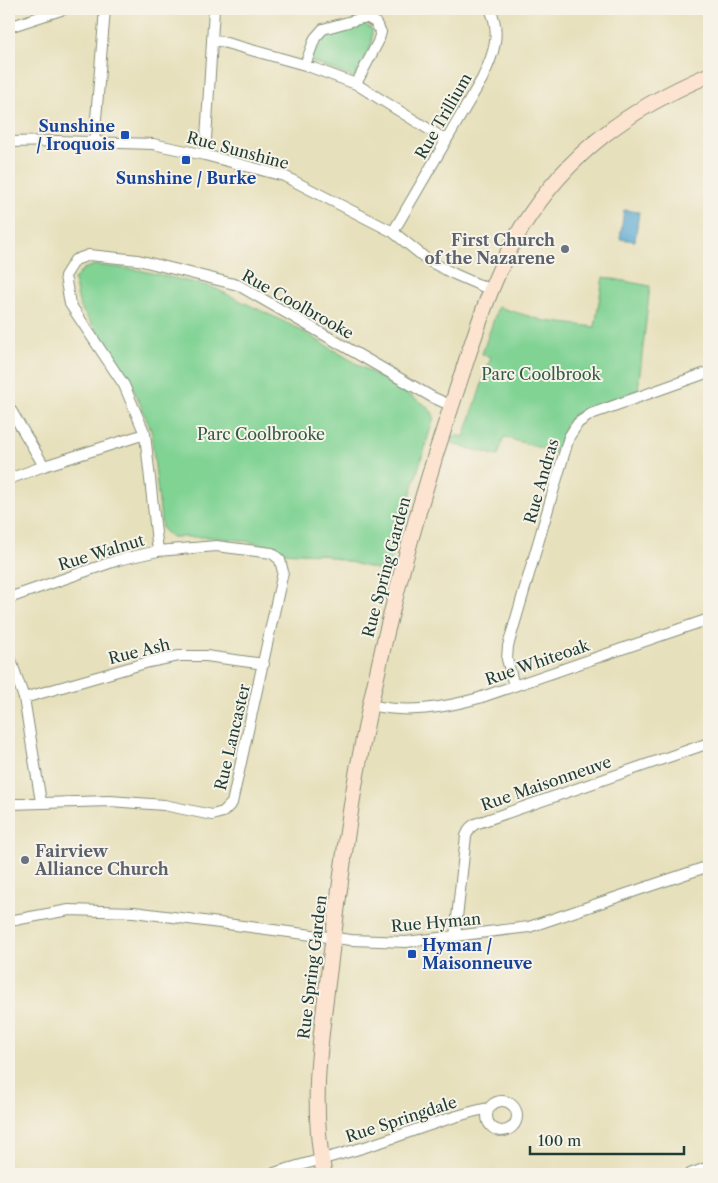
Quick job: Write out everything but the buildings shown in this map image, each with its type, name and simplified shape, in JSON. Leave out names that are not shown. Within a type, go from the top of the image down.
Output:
[{"type":"street","points":[[9,27],[64,9]]},
{"type":"street","points":[[94,143],[105,9]]},
{"type":"street","points":[[205,155],[214,9]]},
{"type":"street","name":"Rue Trillium","points":[[393,232],[482,79],[496,44],[494,18],[490,9]]},
{"type":"street","points":[[305,65],[315,38],[323,29],[366,17],[375,22],[381,32],[378,42],[356,84]]},
{"type":"street","points":[[212,39],[305,65],[356,84],[446,140]]},
{"type":"street","name":"Rue Spring Garden","points":[[323,1167],[317,1116],[317,1077],[333,938],[356,775],[390,620],[406,557],[432,465],[491,290],[522,227],[549,190],[574,162],[603,136],[638,110],[667,94],[709,75]]},
{"type":"street","name":"Rue Sunshine","points":[[9,142],[57,141],[153,144],[205,155],[284,176],[393,232],[429,260],[454,274],[491,290]]},
{"type":"street","name":"Rue Coolbrooke","points":[[158,550],[145,434],[124,386],[70,304],[65,276],[75,260],[89,255],[138,260],[238,285],[432,397],[452,406]]},
{"type":"street","name":"Rue Andras","points":[[514,686],[507,659],[508,646],[569,437],[578,423],[591,414],[709,372]]},
{"type":"street","points":[[9,407],[44,466]]},
{"type":"street","points":[[9,479],[145,434]]},
{"type":"street","name":"Rue Walnut","points":[[9,598],[118,560],[158,550],[216,546],[272,553],[280,560],[283,572]]},
{"type":"street","name":"Rue Lancaster","points":[[9,804],[110,801],[164,805],[212,815],[223,812],[232,802],[283,572]]},
{"type":"street","name":"Rue Whiteoak","points":[[371,705],[398,710],[438,708],[479,698],[709,619]]},
{"type":"street","points":[[9,655],[24,698],[41,802]]},
{"type":"street","name":"Rue Ash","points":[[24,698],[149,662],[180,656],[206,656],[264,664]]},
{"type":"street","name":"Rue Maisonneuve","points":[[454,936],[466,836],[470,828],[475,824],[709,743]]},
{"type":"street","name":"Rue Hyman","points":[[9,921],[70,910],[134,912],[333,938],[406,942],[529,927],[709,866]]},
{"type":"street","name":"Rue Springdale","points":[[271,1174],[304,1163],[323,1167],[366,1147],[427,1125],[489,1108]]},
{"type":"street","points":[[690,1174],[709,1168]]},
{"type":"green space","points":[[362,23],[372,29],[372,44],[354,78],[310,61],[315,50],[329,33]]},
{"type":"green space","name":"Parc Coolbrooke","points":[[95,265],[139,270],[212,287],[297,328],[424,404],[432,412],[434,417],[387,572],[319,554],[280,552],[270,546],[239,540],[207,537],[171,537],[162,529],[151,430],[130,380],[80,307],[74,280],[83,269]]},
{"type":"green space","name":"Parc Coolbrook","points":[[603,277],[650,286],[638,390],[574,414],[565,426],[556,453],[504,437],[498,456],[452,444],[455,435],[464,437],[491,357],[482,354],[498,307],[545,321],[595,327]]},
{"type":"water","points":[[624,210],[639,212],[635,241],[620,239]]},
{"type":"place","name":"Sunshine / Iroquois","points":[[125,135]]},
{"type":"place","name":"Sunshine / Burke","points":[[186,160]]},
{"type":"place","name":"First Church of the Nazarene","points":[[565,249]]},
{"type":"place","name":"Fairview Alliance Church","points":[[25,860]]},
{"type":"place","name":"Hyman / Maisonneuve","points":[[412,954]]}]
